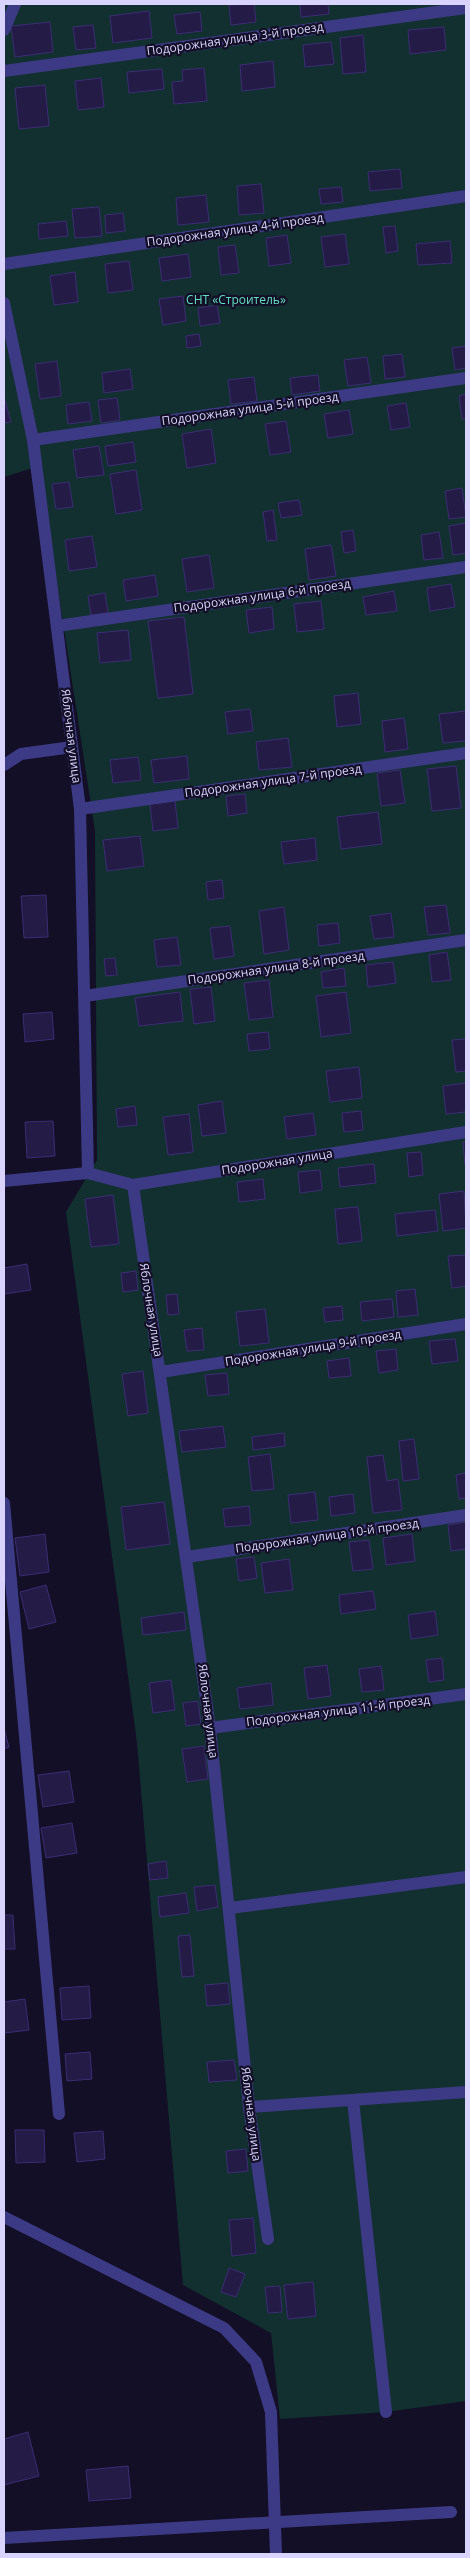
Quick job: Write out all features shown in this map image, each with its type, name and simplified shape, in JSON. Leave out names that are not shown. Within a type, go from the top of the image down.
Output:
[{"type":"street","points":[[4,30],[15,4]]},
{"type":"street","name":"Подорожная улица 3-й проезд","points":[[4,71],[466,8]]},
{"type":"street","name":"Подорожная улица 4-й проезд","points":[[4,264],[466,196]]},
{"type":"street","name":"Яблочная улица","points":[[4,303],[33,440],[80,809],[88,1173]]},
{"type":"street","name":"Подорожная улица 5-й проезд","points":[[33,440],[466,378]]},
{"type":"street","name":"Подорожная улица 6-й проезд","points":[[57,626],[466,567]]},
{"type":"street","points":[[4,765],[21,754],[72,747]]},
{"type":"street","name":"Подорожная улица 7-й проезд","points":[[80,809],[466,753]]},
{"type":"street","name":"Подорожная улица 8-й проезд","points":[[85,996],[466,940]]},
{"type":"street","name":"Подорожная улица","points":[[88,1173],[133,1185],[466,1132]]},
{"type":"street","points":[[4,1181],[88,1173]]},
{"type":"street","name":"Яблочная улица","points":[[133,1185],[210,1728],[249,2107],[268,2239]]},
{"type":"street","name":"Подорожная улица 9-й проезд","points":[[161,1372],[466,1324]]},
{"type":"street","points":[[4,1503],[59,2114]]},
{"type":"street","name":"Подорожная улица 10-й проезд","points":[[187,1557],[466,1515]]},
{"type":"street","name":"Подорожная улица 11-й проезд","points":[[210,1728],[466,1694]]},
{"type":"street","points":[[230,1908],[466,1877]]},
{"type":"street","points":[[249,2107],[466,2092]]},
{"type":"street","points":[[354,2100],[386,2412]]},
{"type":"street","points":[[4,2217],[224,2328],[256,2362],[271,2412],[273,2521],[276,2554]]},
{"type":"street","points":[[4,2538],[451,2512]]},
{"type":"green space","name":"СНТ «Строитель»","points":[[4,4],[466,4],[466,2401],[386,2412],[280,2419],[271,2333],[183,2285],[137,1743],[66,1212],[97,1160],[95,831],[39,466],[4,477]]},
{"type":"building","points":[[254,4],[256,22],[231,25],[229,5]]},
{"type":"building","points":[[300,4],[328,4],[329,14],[301,17]]},
{"type":"building","points":[[149,11],[152,38],[113,43],[110,16]]},
{"type":"building","points":[[200,12],[202,31],[177,34],[174,15]]},
{"type":"building","points":[[50,22],[53,52],[15,57],[11,26]]},
{"type":"building","points":[[93,25],[96,48],[76,50],[73,27]]},
{"type":"building","points":[[444,27],[446,50],[410,54],[408,30]]},
{"type":"building","points":[[363,35],[366,72],[343,74],[340,38]]},
{"type":"building","points":[[331,42],[334,64],[305,67],[303,45]]},
{"type":"building","points":[[273,61],[275,87],[242,91],[240,65]]},
{"type":"building","points":[[204,68],[207,101],[174,104],[172,82],[183,81],[182,70]]},
{"type":"building","points":[[162,69],[164,89],[129,93],[127,72]]},
{"type":"building","points":[[101,78],[104,107],[78,110],[75,81]]},
{"type":"building","points":[[45,85],[49,126],[19,129],[15,88]]},
{"type":"building","points":[[400,169],[402,188],[370,191],[368,172]]},
{"type":"building","points":[[261,184],[264,213],[239,215],[237,186]]},
{"type":"building","points":[[341,187],[343,202],[321,204],[319,189]]},
{"type":"building","points":[[206,195],[209,222],[178,225],[176,198]]},
{"type":"building","points":[[99,207],[102,236],[75,238],[72,209]]},
{"type":"building","points":[[123,213],[125,231],[106,233],[105,215]]},
{"type":"building","points":[[66,221],[68,236],[39,239],[38,224]]},
{"type":"building","points":[[395,226],[398,251],[386,253],[383,227]]},
{"type":"building","points":[[345,234],[349,264],[325,267],[321,237]]},
{"type":"building","points":[[287,235],[291,263],[269,266],[266,238]]},
{"type":"building","points":[[450,241],[452,263],[418,265],[416,244]]},
{"type":"building","points":[[235,245],[239,273],[221,275],[218,247]]},
{"type":"building","points":[[188,254],[191,277],[162,281],[159,258]]},
{"type":"building","points":[[129,261],[133,290],[108,293],[105,264]]},
{"type":"building","points":[[75,272],[78,302],[54,305],[50,276]]},
{"type":"building","points":[[183,296],[186,321],[163,325],[159,299]]},
{"type":"building","points":[[217,305],[220,323],[200,326],[198,308]]},
{"type":"building","points":[[199,334],[201,346],[187,348],[186,336]]},
{"type":"building","points":[[466,346],[466,368],[455,370],[452,348]]},
{"type":"building","points":[[402,354],[405,377],[385,379],[383,356]]},
{"type":"building","points":[[367,357],[371,383],[348,386],[344,360]]},
{"type":"building","points":[[57,361],[61,396],[40,399],[35,364]]},
{"type":"building","points":[[130,369],[133,389],[104,393],[102,373]]},
{"type":"building","points":[[318,375],[320,391],[292,395],[290,378]]},
{"type":"building","points":[[254,377],[257,401],[231,404],[228,380]]},
{"type":"building","points":[[466,394],[466,418],[462,419],[459,396]]},
{"type":"building","points":[[4,397],[11,422],[4,423]]},
{"type":"building","points":[[117,398],[120,420],[101,423],[98,400]]},
{"type":"building","points":[[89,402],[92,421],[68,424],[66,405]]},
{"type":"building","points":[[406,403],[410,427],[391,430],[387,406]]},
{"type":"building","points":[[349,410],[353,434],[328,438],[324,414]]},
{"type":"building","points":[[286,421],[291,452],[270,455],[265,424]]},
{"type":"building","points":[[211,429],[216,463],[187,468],[182,434]]},
{"type":"building","points":[[133,442],[136,462],[108,466],[105,446]]},
{"type":"building","points":[[99,446],[104,475],[77,478],[73,450]]},
{"type":"building","points":[[136,470],[142,510],[116,514],[110,474]]},
{"type":"building","points":[[69,482],[73,507],[56,509],[52,484]]},
{"type":"building","points":[[462,488],[466,517],[449,519],[445,491]]},
{"type":"building","points":[[299,500],[302,515],[281,518],[278,503]]},
{"type":"building","points":[[273,510],[277,540],[267,541],[263,512]]},
{"type":"building","points":[[466,523],[466,553],[453,555],[449,526]]},
{"type":"building","points":[[353,530],[356,551],[344,553],[341,532]]},
{"type":"building","points":[[439,532],[443,558],[424,560],[421,535]]},
{"type":"building","points":[[92,536],[97,567],[69,571],[65,540]]},
{"type":"building","points":[[331,545],[336,576],[309,580],[305,549]]},
{"type":"building","points":[[209,555],[214,588],[187,592],[182,559]]},
{"type":"building","points":[[155,575],[158,596],[126,601],[123,580]]},
{"type":"building","points":[[451,584],[455,607],[430,611],[427,588]]},
{"type":"building","points":[[394,591],[397,611],[366,615],[363,597]]},
{"type":"building","points":[[105,593],[108,613],[91,615],[88,596]]},
{"type":"building","points":[[321,601],[324,629],[297,632],[294,604]]},
{"type":"building","points":[[272,607],[274,629],[249,633],[246,610]]},
{"type":"building","points":[[184,617],[193,694],[158,698],[148,621]]},
{"type":"building","points":[[128,630],[131,660],[100,663],[97,633]]},
{"type":"building","points":[[358,693],[361,724],[337,727],[334,696]]},
{"type":"building","points":[[250,709],[253,731],[228,734],[225,712]]},
{"type":"building","points":[[466,711],[466,741],[443,743],[439,714]]},
{"type":"building","points":[[404,718],[408,749],[385,752],[382,721]]},
{"type":"building","points":[[288,738],[292,767],[259,770],[256,742]]},
{"type":"building","points":[[187,756],[189,779],[154,783],[151,760]]},
{"type":"building","points":[[138,757],[141,780],[113,783],[110,760]]},
{"type":"building","points":[[456,766],[461,808],[432,811],[427,769]]},
{"type":"building","points":[[400,770],[405,803],[381,806],[377,773]]},
{"type":"building","points":[[245,794],[247,813],[228,816],[226,796]]},
{"type":"building","points":[[175,801],[178,828],[153,831],[150,804]]},
{"type":"building","points":[[378,812],[382,844],[341,849],[337,817]]},
{"type":"building","points":[[140,836],[144,866],[107,871],[103,840]]},
{"type":"building","points":[[315,838],[317,860],[284,864],[281,842]]},
{"type":"building","points":[[222,880],[224,898],[208,900],[206,882]]},
{"type":"building","points":[[46,895],[48,937],[24,938],[21,896]]},
{"type":"building","points":[[446,905],[450,933],[428,935],[424,907]]},
{"type":"building","points":[[284,907],[289,950],[264,954],[259,911]]},
{"type":"building","points":[[391,913],[394,937],[374,939],[370,916]]},
{"type":"building","points":[[338,923],[340,943],[319,946],[317,925]]},
{"type":"building","points":[[230,926],[234,956],[214,959],[210,928]]},
{"type":"building","points":[[177,937],[181,965],[157,967],[154,940]]},
{"type":"building","points":[[447,952],[451,980],[432,982],[429,955]]},
{"type":"building","points":[[115,958],[117,975],[106,976],[104,959]]},
{"type":"building","points":[[393,962],[396,983],[368,987],[366,965]]},
{"type":"building","points":[[344,968],[346,986],[323,988],[321,972]]},
{"type":"building","points":[[269,980],[273,1017],[249,1020],[244,983]]},
{"type":"building","points":[[211,987],[215,1021],[194,1024],[190,989]]},
{"type":"building","points":[[180,992],[183,1021],[139,1026],[135,998]]},
{"type":"building","points":[[346,992],[351,1033],[321,1037],[316,996]]},
{"type":"building","points":[[52,1012],[54,1039],[25,1042],[23,1014]]},
{"type":"building","points":[[268,1032],[270,1049],[249,1051],[247,1034]]},
{"type":"building","points":[[466,1039],[466,1071],[456,1072],[452,1040]]},
{"type":"building","points":[[359,1067],[362,1098],[330,1102],[326,1071]]},
{"type":"building","points":[[466,1083],[466,1112],[446,1114],[443,1086]]},
{"type":"building","points":[[222,1101],[226,1133],[202,1136],[198,1105]]},
{"type":"building","points":[[135,1106],[137,1125],[118,1127],[116,1109]]},
{"type":"building","points":[[361,1111],[363,1130],[344,1132],[342,1113]]},
{"type":"building","points":[[313,1113],[316,1135],[287,1139],[284,1117]]},
{"type":"building","points":[[189,1114],[193,1152],[168,1155],[163,1117]]},
{"type":"building","points":[[53,1121],[55,1156],[27,1158],[25,1122]]},
{"type":"building","points":[[463,1142],[466,1142],[466,1165],[465,1165]]},
{"type":"building","points":[[421,1152],[423,1175],[409,1177],[407,1153]]},
{"type":"building","points":[[374,1164],[376,1183],[340,1187],[338,1168]]},
{"type":"building","points":[[320,1170],[322,1190],[300,1193],[298,1172]]},
{"type":"building","points":[[263,1179],[265,1199],[239,1202],[237,1182]]},
{"type":"building","points":[[464,1191],[466,1228],[443,1231],[439,1194]]},
{"type":"building","points":[[113,1195],[119,1244],[91,1247],[85,1199]]},
{"type":"building","points":[[358,1207],[362,1241],[338,1244],[335,1209]]},
{"type":"building","points":[[435,1210],[438,1231],[397,1236],[395,1214]]},
{"type":"building","points":[[466,1255],[466,1286],[452,1288],[448,1256]]},
{"type":"building","points":[[27,1264],[31,1290],[4,1294],[4,1268]]},
{"type":"building","points":[[136,1271],[138,1290],[123,1292],[121,1273]]},
{"type":"building","points":[[415,1289],[418,1315],[398,1317],[396,1291]]},
{"type":"building","points":[[177,1294],[179,1314],[168,1315],[166,1295]]},
{"type":"building","points":[[392,1299],[394,1317],[362,1321],[360,1302]]},
{"type":"building","points":[[342,1306],[343,1320],[325,1322],[323,1308]]},
{"type":"building","points":[[265,1309],[269,1343],[240,1346],[236,1312]]},
{"type":"building","points":[[202,1328],[204,1350],[187,1351],[184,1330]]},
{"type":"building","points":[[455,1339],[458,1361],[432,1364],[429,1341]]},
{"type":"building","points":[[396,1349],[398,1370],[379,1373],[376,1351]]},
{"type":"building","points":[[349,1358],[351,1376],[329,1378],[327,1361]]},
{"type":"building","points":[[143,1371],[148,1413],[128,1416],[122,1374]]},
{"type":"building","points":[[227,1373],[229,1394],[208,1396],[205,1375]]},
{"type":"building","points":[[223,1426],[226,1447],[182,1452],[179,1431]]},
{"type":"building","points":[[284,1433],[285,1446],[253,1450],[252,1437]]},
{"type":"building","points":[[414,1439],[419,1479],[403,1481],[399,1441]]},
{"type":"building","points":[[270,1454],[274,1489],[252,1491],[248,1457]]},
{"type":"building","points":[[383,1455],[387,1481],[398,1479],[402,1510],[373,1513],[367,1457]]},
{"type":"building","points":[[466,1473],[466,1498],[459,1499],[456,1475]]},
{"type":"building","points":[[315,1492],[318,1520],[291,1523],[288,1495]]},
{"type":"building","points":[[353,1494],[355,1513],[331,1516],[329,1497]]},
{"type":"building","points":[[164,1502],[170,1544],[126,1550],[121,1507]]},
{"type":"building","points":[[249,1506],[251,1525],[225,1527],[223,1509]]},
{"type":"building","points":[[466,1522],[466,1549],[451,1551],[448,1525]]},
{"type":"building","points":[[45,1534],[49,1572],[20,1576],[15,1538]]},
{"type":"building","points":[[412,1534],[415,1561],[386,1565],[383,1538]]},
{"type":"building","points":[[369,1540],[373,1569],[353,1571],[349,1542]]},
{"type":"building","points":[[254,1557],[257,1578],[239,1581],[236,1559]]},
{"type":"building","points":[[289,1559],[293,1590],[265,1593],[261,1563]]},
{"type":"building","points":[[46,1585],[56,1622],[29,1629],[20,1592]]},
{"type":"building","points":[[373,1591],[376,1609],[341,1614],[339,1595]]},
{"type":"building","points":[[435,1611],[438,1635],[411,1639],[408,1615]]},
{"type":"building","points":[[184,1612],[186,1630],[143,1635],[141,1618]]},
{"type":"building","points":[[442,1658],[444,1680],[429,1682],[426,1660]]},
{"type":"building","points":[[327,1665],[331,1696],[308,1699],[304,1668]]},
{"type":"building","points":[[381,1666],[384,1690],[362,1692],[359,1669]]},
{"type":"building","points":[[171,1680],[175,1710],[153,1713],[149,1683]]},
{"type":"building","points":[[271,1683],[273,1705],[240,1709],[237,1688]]},
{"type":"building","points":[[198,1701],[201,1724],[186,1726],[183,1703]]},
{"type":"building","points":[[4,1728],[9,1747],[4,1749]]},
{"type":"building","points":[[204,1746],[208,1779],[187,1782],[182,1749]]},
{"type":"building","points":[[69,1771],[74,1802],[43,1807],[38,1775]]},
{"type":"building","points":[[72,1823],[77,1853],[46,1858],[41,1828]]},
{"type":"building","points":[[166,1861],[168,1878],[150,1880],[148,1864]]},
{"type":"building","points":[[215,1885],[218,1907],[197,1911],[194,1887]]},
{"type":"building","points":[[186,1893],[189,1913],[160,1917],[158,1897]]},
{"type":"building","points":[[4,1915],[13,1915],[15,1949],[4,1949]]},
{"type":"building","points":[[190,1935],[194,1976],[182,1977],[178,1936]]},
{"type":"building","points":[[228,1983],[230,2004],[207,2006],[205,1985]]},
{"type":"building","points":[[89,1986],[91,2018],[62,2020],[60,1988]]},
{"type":"building","points":[[25,1999],[29,2030],[4,2033],[4,2002]]},
{"type":"building","points":[[90,2052],[92,2079],[67,2081],[65,2054]]},
{"type":"building","points":[[234,2060],[237,2080],[209,2082],[207,2062]]},
{"type":"building","points":[[15,2130],[44,2130],[45,2162],[16,2163]]},
{"type":"building","points":[[103,2131],[105,2159],[77,2162],[74,2133]]},
{"type":"building","points":[[246,2149],[248,2171],[228,2173],[226,2151]]},
{"type":"building","points":[[253,2218],[256,2253],[232,2256],[229,2220]]},
{"type":"building","points":[[229,2268],[245,2274],[236,2297],[221,2292]]},
{"type":"building","points":[[313,2282],[316,2316],[288,2319],[284,2285]]},
{"type":"building","points":[[280,2286],[282,2312],[268,2313],[265,2287]]},
{"type":"building","points":[[28,2432],[39,2476],[4,2485],[4,2439]]},
{"type":"building","points":[[128,2466],[131,2498],[89,2501],[86,2470]]}]
